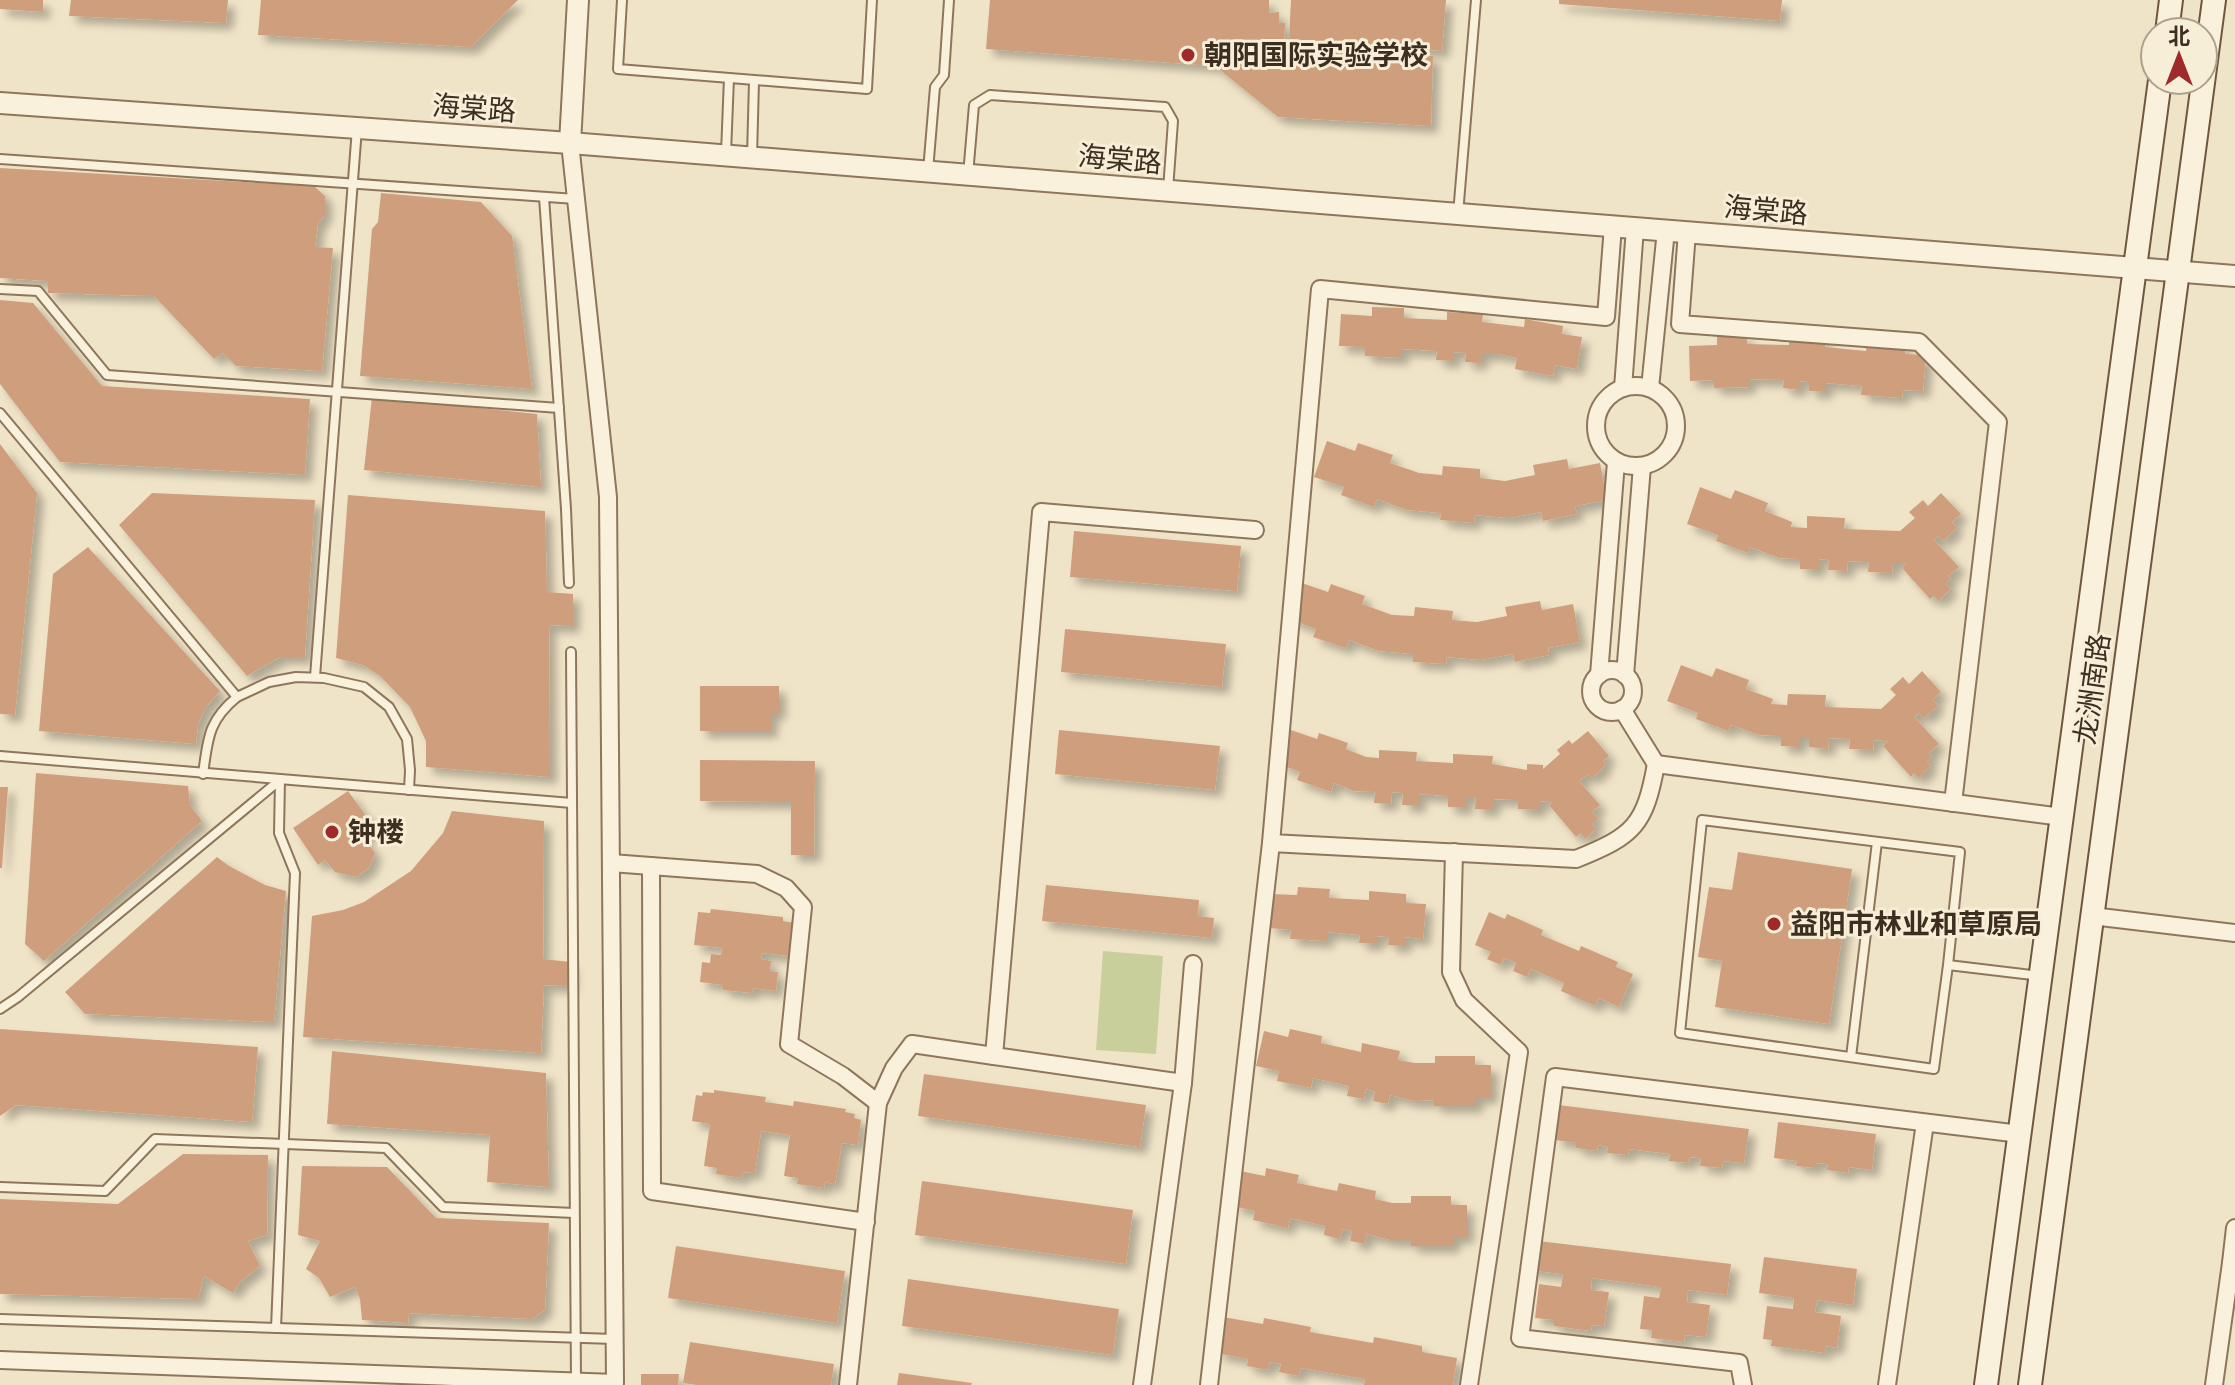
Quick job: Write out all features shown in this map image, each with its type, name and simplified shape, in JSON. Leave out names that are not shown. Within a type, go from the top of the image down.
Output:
[{"type":"main road","name":"龙洲南路","points":[[2030,1385],[2214,0]]},
{"type":"main road","name":"龙洲南路","points":[[1986,1385],[2158,96]]},
{"type":"street","points":[[0,1360],[615,1384],[608,497],[570,143],[578,0]]},
{"type":"street","name":"海棠路","points":[[0,103],[570,143],[2235,276]]},
{"type":"street","points":[[1606,317],[1613,226]]},
{"type":"street","points":[[1623,388],[1635,228]]},
{"type":"street","points":[[1650,388],[1657,322],[1676,231]]},
{"type":"street","points":[[1676,231],[1680,324]]},
{"type":"street","points":[[1209,1385],[1271,843],[1320,289],[1628,320],[1919,342],[1998,422],[1953,803]]},
{"type":"street","points":[[1623,388],[1650,388],[1662,395],[1670,405],[1676,430],[1673,443],[1655,462],[1629,466],[1616,462],[1605,454],[1598,442],[1596,416],[1611,394],[1623,388]]},
{"type":"street","points":[[1599,675],[1611,670],[1629,679],[1633,692],[1628,705],[1609,712],[1603,709],[1593,700],[1592,687],[1599,675],[1616,462]]},
{"type":"street","points":[[1625,675],[1642,466]]},
{"type":"street","points":[[994,1056],[1041,512],[1255,530]]},
{"type":"street","points":[[1271,843],[1576,859],[1611,845],[1638,822],[1649,800],[1656,764],[1622,709]]},
{"type":"street","points":[[1656,764],[2062,817]]},
{"type":"street","points":[[1454,852],[1451,972],[1464,1000],[1519,1052],[1469,1385]]},
{"type":"street","points":[[611,863],[757,874],[786,888],[803,907],[789,1044],[843,1076],[878,1103]]},
{"type":"street","points":[[651,866],[652,1191],[866,1222]]},
{"type":"street","points":[[2092,916],[2235,933]]},
{"type":"street","points":[[1142,1385],[1183,1083],[1193,964]]},
{"type":"street","points":[[848,1385],[878,1103],[894,1068],[912,1044],[1183,1083]]},
{"type":"street","points":[[1743,1385],[1739,1363],[1520,1338],[1555,1077],[2020,1134]]},
{"type":"street","points":[[1887,1385],[1925,1123]]},
{"type":"street","points":[[2214,1385],[2233,1264],[2235,1228]]},
{"type":"lane","points":[[622,0],[618,69],[867,89],[872,0]]},
{"type":"lane","points":[[928,172],[935,87],[944,75],[949,0]]},
{"type":"lane","points":[[1458,214],[1476,0]]},
{"type":"lane","points":[[726,156],[729,78]]},
{"type":"lane","points":[[752,158],[754,81]]},
{"type":"lane","points":[[968,175],[974,105],[990,95],[1165,107],[1173,121],[1168,191]]},
{"type":"lane","points":[[315,677],[357,128]]},
{"type":"lane","points":[[0,159],[576,199]]},
{"type":"lane","points":[[544,197],[569,583]]},
{"type":"lane","points":[[0,289],[38,291],[107,375],[559,408]]},
{"type":"lane","points":[[0,413],[237,697]]},
{"type":"lane","points":[[571,652],[576,1382]]},
{"type":"lane","points":[[203,774],[209,736],[218,712],[237,697],[269,682],[315,677],[364,687],[389,707],[407,739],[409,790]]},
{"type":"lane","points":[[0,756],[572,803]]},
{"type":"lane","points":[[0,1009],[280,780]]},
{"type":"lane","points":[[276,1328],[295,873],[279,833],[280,780]]},
{"type":"lane","points":[[1702,820],[1960,852],[1948,965],[1934,1069],[1680,1033],[1702,820]]},
{"type":"lane","points":[[1851,1057],[1877,842]]},
{"type":"lane","points":[[1948,965],[2041,976]]},
{"type":"lane","points":[[0,1187],[105,1191],[155,1139],[386,1148],[443,1207],[574,1213]]},
{"type":"lane","points":[[0,1319],[615,1339]]},
{"type":"green space","points":[[1103,951],[1163,956],[1156,1054],[1096,1050]]},
{"type":"building","points":[[0,0],[43,0],[43,12],[0,9]]},
{"type":"building","points":[[71,0],[228,0],[226,23],[69,16]]},
{"type":"building","points":[[261,0],[518,0],[471,47],[258,35]]},
{"type":"building","points":[[990,0],[1269,0],[1269,13],[1279,12],[1279,23],[1285,23],[1284,47],[1433,56],[1431,126],[1278,117],[1215,66],[986,49]]},
{"type":"building","points":[[1291,0],[1446,0],[1442,51],[1289,39]]},
{"type":"building","points":[[1559,0],[1782,0],[1780,21],[1559,4]]},
{"type":"building","points":[[0,168],[314,186],[325,196],[325,215],[318,223],[315,247],[333,248],[322,371],[236,366],[223,353],[214,359],[154,296],[48,293],[48,281],[0,278]]},
{"type":"building","points":[[381,193],[481,202],[512,236],[532,389],[360,376],[372,229],[378,222]]},
{"type":"building","points":[[0,300],[33,303],[102,386],[310,399],[305,475],[60,462],[0,384]]},
{"type":"building","points":[[1372,307],[1404,308],[1404,318],[1447,320],[1447,312],[1483,314],[1482,322],[1524,327],[1525,319],[1563,326],[1562,334],[1582,337],[1577,369],[1555,365],[1553,376],[1515,369],[1517,358],[1498,354],[1481,354],[1481,363],[1465,362],[1466,353],[1454,352],[1454,361],[1436,360],[1437,351],[1402,349],[1402,358],[1365,356],[1365,347],[1339,346],[1341,314],[1372,316]]},
{"type":"building","points":[[1747,335],[1747,344],[1789,345],[1789,335],[1826,338],[1825,347],[1866,351],[1867,341],[1906,344],[1905,354],[1926,355],[1923,391],[1903,390],[1902,398],[1861,395],[1862,386],[1826,383],[1826,392],[1809,391],[1809,382],[1800,381],[1800,390],[1783,388],[1784,380],[1749,379],[1749,387],[1714,388],[1713,380],[1690,381],[1689,346],[1717,345],[1717,336]]},
{"type":"building","points":[[372,397],[537,414],[541,487],[364,470]]},
{"type":"building","points":[[1327,441],[1355,451],[1358,443],[1393,455],[1390,463],[1419,473],[1442,475],[1443,466],[1480,469],[1480,478],[1505,481],[1535,475],[1533,465],[1567,459],[1569,469],[1600,463],[1607,500],[1575,506],[1577,514],[1543,521],[1541,512],[1509,518],[1475,515],[1474,523],[1440,520],[1441,513],[1407,510],[1377,499],[1374,507],[1341,495],[1344,487],[1314,477]]},
{"type":"building","points":[[0,444],[37,493],[15,715],[0,714]]},
{"type":"building","points":[[1700,487],[1731,499],[1735,490],[1768,503],[1765,511],[1792,522],[1791,527],[1807,528],[1807,516],[1845,518],[1844,529],[1900,531],[1915,518],[1909,512],[1923,500],[1928,506],[1941,493],[1961,514],[1952,522],[1957,528],[1943,541],[1938,536],[1934,540],[1959,567],[1948,576],[1951,579],[1946,584],[1951,589],[1938,601],[1934,596],[1930,599],[1902,568],[1907,563],[1893,563],[1892,573],[1868,572],[1869,562],[1848,561],[1847,571],[1828,570],[1829,560],[1819,559],[1819,570],[1800,569],[1800,559],[1779,558],[1750,547],[1748,553],[1716,541],[1718,535],[1687,524]]},
{"type":"building","points":[[152,493],[315,500],[305,657],[280,657],[247,676],[119,525]]},
{"type":"building","points":[[348,495],[545,511],[547,592],[573,594],[573,626],[549,625],[550,777],[426,767],[426,741],[410,707],[380,676],[363,665],[336,658]]},
{"type":"building","points":[[1074,531],[1241,546],[1237,591],[1070,577]]},
{"type":"building","points":[[88,547],[220,691],[206,707],[198,724],[196,744],[39,731],[53,574]]},
{"type":"building","points":[[1299,582],[1328,592],[1331,584],[1365,596],[1362,604],[1392,615],[1414,616],[1415,607],[1453,611],[1452,620],[1477,622],[1507,616],[1505,607],[1540,601],[1542,610],[1573,604],[1580,642],[1548,648],[1549,655],[1515,662],[1513,654],[1481,660],[1447,657],[1446,664],[1413,662],[1413,654],[1379,651],[1349,640],[1346,648],[1313,637],[1316,629],[1287,618]]},
{"type":"building","points":[[1065,629],[1226,644],[1222,687],[1061,672]]},
{"type":"building","points":[[1681,665],[1712,677],[1716,668],[1749,680],[1746,689],[1773,699],[1771,704],[1787,705],[1788,694],[1826,695],[1825,707],[1881,709],[1896,695],[1890,689],[1903,677],[1909,684],[1922,671],[1941,692],[1933,700],[1938,706],[1924,718],[1919,713],[1914,717],[1939,744],[1929,753],[1932,757],[1927,762],[1931,766],[1919,778],[1914,773],[1911,777],[1883,746],[1888,741],[1874,740],[1873,750],[1849,749],[1850,739],[1829,738],[1828,749],[1809,747],[1809,737],[1800,737],[1800,747],[1781,746],[1781,736],[1760,735],[1731,725],[1728,731],[1696,719],[1698,713],[1667,701]]},
{"type":"building","points":[[700,686],[779,686],[779,713],[771,713],[771,731],[700,731]]},
{"type":"building","points":[[1059,730],[1220,746],[1215,790],[1055,774]]},
{"type":"building","points":[[1291,730],[1317,739],[1319,733],[1348,743],[1346,749],[1366,757],[1379,758],[1379,750],[1417,752],[1416,761],[1453,763],[1453,754],[1493,756],[1492,764],[1527,770],[1527,764],[1543,765],[1543,769],[1560,754],[1557,750],[1569,740],[1572,744],[1588,731],[1609,756],[1603,761],[1606,765],[1592,778],[1588,774],[1579,781],[1600,805],[1592,812],[1598,818],[1592,824],[1596,829],[1585,839],[1581,833],[1576,837],[1549,805],[1553,802],[1540,801],[1540,810],[1518,809],[1518,800],[1493,799],[1493,810],[1475,809],[1476,797],[1466,797],[1466,808],[1448,807],[1448,796],[1419,794],[1419,806],[1402,805],[1403,793],[1392,792],[1391,804],[1374,803],[1375,792],[1354,791],[1334,783],[1331,792],[1297,780],[1300,772],[1279,764]]},
{"type":"building","points":[[700,760],[815,761],[814,855],[791,855],[791,802],[700,801]]},
{"type":"building","points":[[36,773],[188,786],[190,805],[202,821],[44,961],[25,944]]},
{"type":"building","points":[[0,787],[8,787],[2,868],[0,868]]},
{"type":"building","name":"钟楼","points":[[348,791],[375,828],[363,837],[375,853],[369,868],[356,877],[335,872],[325,860],[318,865],[293,828]]},
{"type":"building","points":[[452,811],[544,821],[543,959],[570,962],[570,986],[544,985],[541,1053],[303,1037],[312,916],[364,902],[411,871],[443,833]]},
{"type":"building","name":"益阳市林业和草原局","points":[[1738,852],[1852,869],[1829,1024],[1715,1007],[1722,961],[1698,957],[1709,887],[1732,890]]},
{"type":"building","points":[[217,857],[265,885],[286,891],[274,1022],[85,1014],[65,992]]},
{"type":"building","points":[[1046,885],[1199,900],[1198,916],[1214,918],[1212,938],[1042,921]]},
{"type":"building","points":[[1298,887],[1330,889],[1329,898],[1369,900],[1369,891],[1406,894],[1406,903],[1426,904],[1423,939],[1405,937],[1405,946],[1388,945],[1389,937],[1377,936],[1377,944],[1359,943],[1360,935],[1327,932],[1327,941],[1290,939],[1291,930],[1269,928],[1271,894],[1297,895]]},
{"type":"building","points":[[711,909],[783,917],[783,921],[794,923],[790,956],[762,953],[761,959],[771,961],[770,971],[778,972],[776,991],[753,988],[752,993],[723,990],[723,985],[700,982],[702,962],[710,963],[711,954],[721,955],[722,948],[694,945],[698,912],[710,913]]},
{"type":"building","points":[[1489,912],[1505,919],[1507,914],[1543,930],[1541,935],[1579,951],[1581,946],[1618,962],[1616,967],[1633,974],[1619,1007],[1599,998],[1595,1006],[1561,991],[1564,983],[1531,969],[1527,977],[1513,971],[1516,963],[1504,958],[1501,965],[1487,959],[1491,952],[1475,945]]},
{"type":"building","points":[[0,1029],[258,1047],[252,1122],[16,1105],[0,1116]]},
{"type":"building","points":[[1290,1029],[1322,1036],[1321,1043],[1361,1052],[1362,1043],[1400,1051],[1398,1060],[1415,1063],[1435,1063],[1435,1056],[1475,1056],[1475,1065],[1491,1065],[1491,1097],[1476,1097],[1476,1106],[1434,1106],[1434,1100],[1414,1101],[1390,1095],[1388,1104],[1373,1101],[1375,1092],[1366,1089],[1364,1099],[1347,1096],[1349,1086],[1313,1078],[1311,1088],[1277,1081],[1279,1071],[1256,1066],[1264,1031],[1288,1037]]},
{"type":"building","points":[[332,1051],[546,1073],[549,1187],[487,1182],[490,1135],[327,1124]]},
{"type":"building","points":[[924,1074],[1146,1105],[1140,1147],[918,1116]]},
{"type":"building","points":[[714,1090],[766,1097],[765,1102],[793,1106],[794,1101],[846,1109],[845,1112],[855,1114],[854,1118],[861,1120],[858,1145],[842,1143],[835,1184],[825,1182],[824,1188],[797,1184],[798,1178],[784,1176],[790,1135],[761,1131],[755,1173],[743,1172],[742,1178],[716,1174],[717,1168],[704,1166],[710,1124],[692,1121],[696,1095],[714,1093]]},
{"type":"building","points":[[1559,1105],[1749,1129],[1744,1163],[1723,1161],[1722,1168],[1700,1166],[1701,1158],[1690,1157],[1689,1163],[1669,1161],[1670,1154],[1629,1149],[1628,1155],[1607,1153],[1608,1147],[1598,1145],[1597,1151],[1576,1148],[1576,1143],[1555,1140]]},
{"type":"building","points":[[1778,1122],[1876,1134],[1872,1170],[1849,1167],[1848,1173],[1827,1170],[1828,1164],[1816,1163],[1816,1168],[1796,1166],[1797,1161],[1774,1158]]},
{"type":"building","points":[[183,1154],[268,1155],[267,1235],[248,1241],[260,1266],[240,1282],[233,1293],[204,1276],[198,1299],[0,1294],[0,1199],[118,1204]]},
{"type":"building","points":[[302,1166],[387,1167],[436,1218],[549,1223],[545,1310],[532,1319],[409,1313],[408,1323],[362,1320],[360,1299],[355,1287],[330,1297],[319,1278],[306,1269],[320,1241],[298,1235]]},
{"type":"building","points":[[1266,1168],[1299,1175],[1297,1183],[1337,1191],[1339,1183],[1376,1191],[1375,1199],[1392,1203],[1411,1203],[1411,1196],[1451,1196],[1451,1205],[1467,1205],[1467,1237],[1453,1237],[1453,1246],[1411,1246],[1411,1240],[1390,1240],[1367,1234],[1365,1244],[1350,1241],[1352,1231],[1342,1229],[1340,1239],[1324,1235],[1325,1226],[1290,1218],[1288,1228],[1253,1220],[1255,1211],[1233,1206],[1240,1171],[1265,1176]]},
{"type":"building","points":[[922,1181],[1133,1210],[1126,1264],[915,1235]]},
{"type":"building","points":[[1530,1240],[1731,1264],[1727,1295],[1688,1290],[1687,1302],[1710,1305],[1706,1337],[1685,1335],[1684,1342],[1651,1338],[1652,1330],[1640,1329],[1644,1296],[1659,1298],[1661,1287],[1592,1278],[1591,1290],[1609,1292],[1604,1326],[1592,1325],[1591,1331],[1554,1326],[1554,1320],[1535,1318],[1539,1284],[1561,1287],[1563,1274],[1527,1270]]},
{"type":"building","points":[[676,1246],[845,1271],[837,1323],[668,1298]]},
{"type":"building","points":[[1764,1257],[1857,1269],[1853,1305],[1817,1300],[1815,1312],[1841,1316],[1837,1348],[1826,1346],[1825,1353],[1771,1346],[1772,1340],[1763,1339],[1767,1306],[1793,1309],[1794,1298],[1759,1293]]},
{"type":"building","points":[[908,1279],[1119,1309],[1113,1355],[902,1326]]},
{"type":"building","points":[[1223,1317],[1263,1324],[1264,1318],[1311,1327],[1310,1332],[1373,1343],[1374,1337],[1422,1346],[1422,1352],[1457,1358],[1453,1385],[1364,1385],[1365,1379],[1301,1368],[1299,1376],[1279,1372],[1281,1364],[1270,1362],[1268,1370],[1247,1366],[1248,1359],[1216,1353]]},
{"type":"building","points":[[690,1342],[834,1364],[831,1385],[683,1383]]},
{"type":"building","points":[[899,1373],[972,1383],[897,1385]]},
{"type":"building","points":[[641,1374],[679,1374],[678,1385],[641,1385]]},
{"type":"place","name":"朝阳国际实验学校","points":[[1188,55]]},
{"type":"place","name":"钟楼","points":[[332,832]]},
{"type":"place","name":"益阳市林业和草原局","points":[[1774,924]]}]
